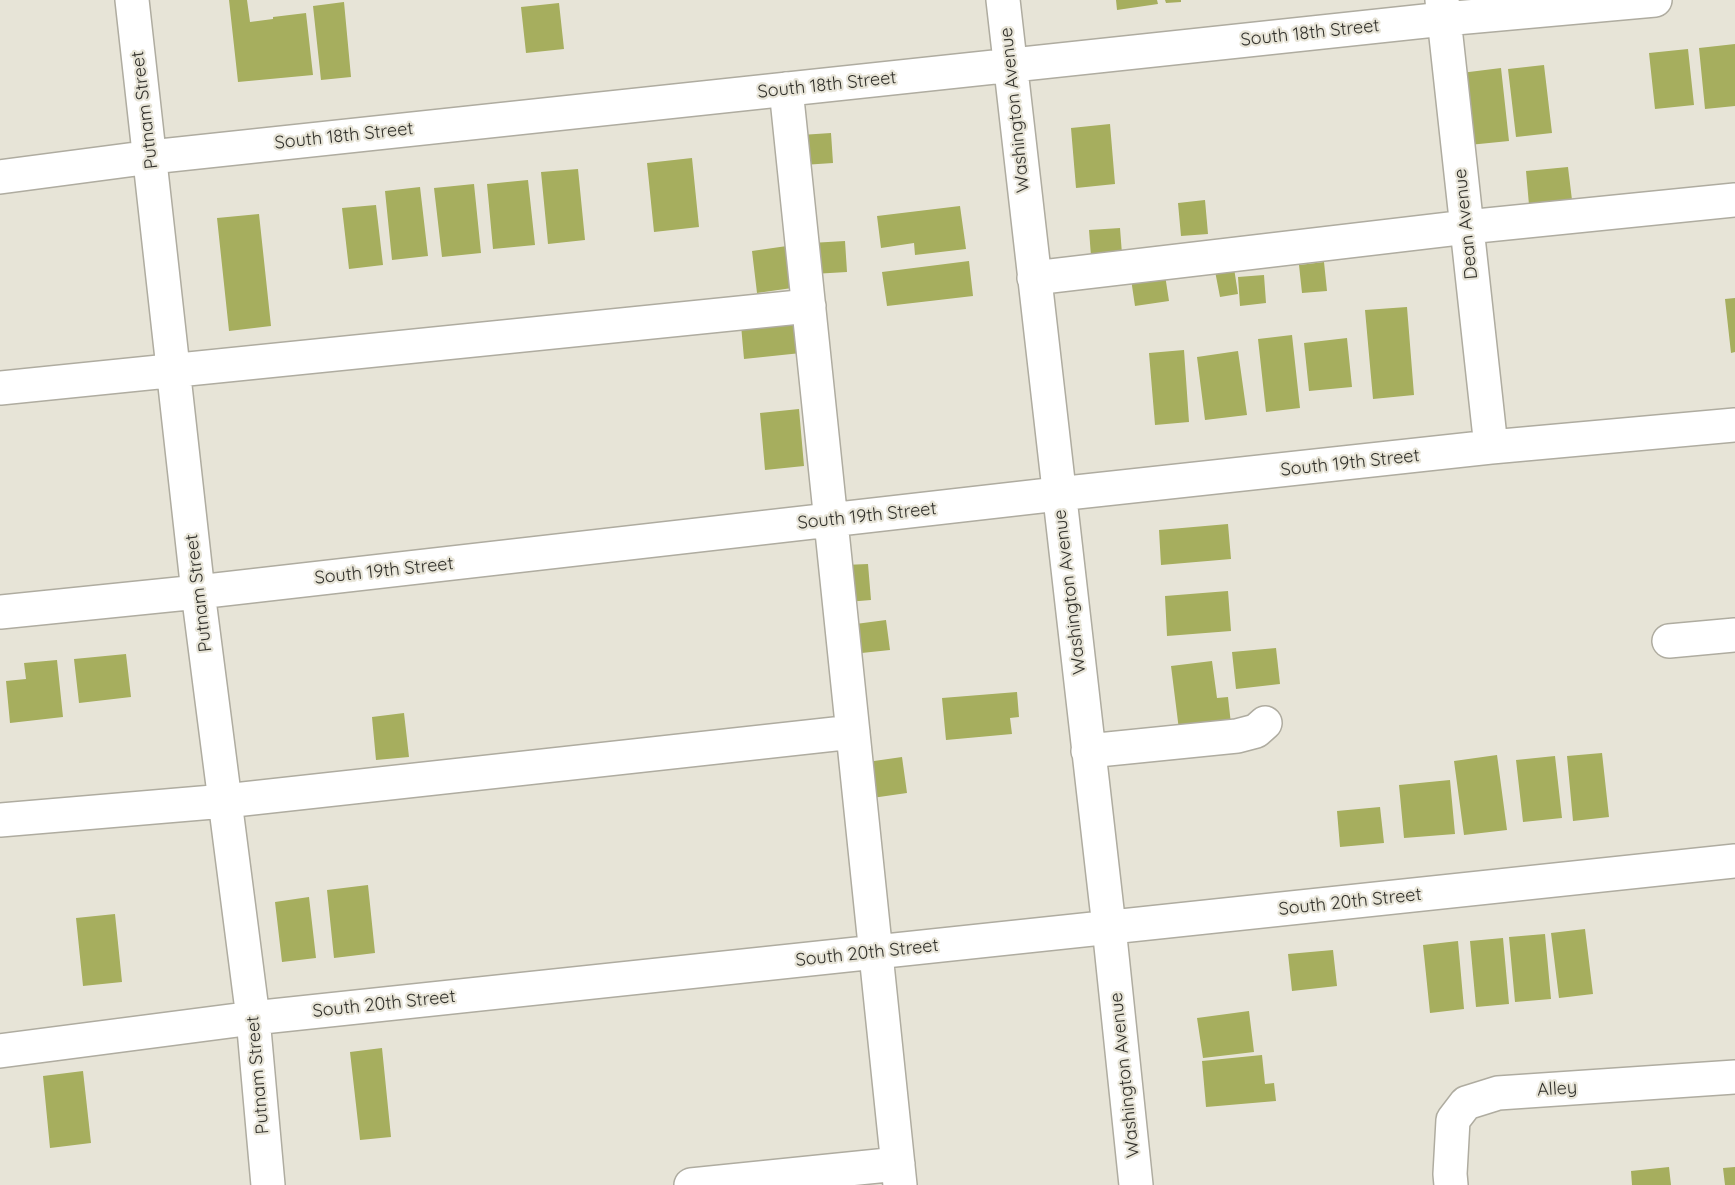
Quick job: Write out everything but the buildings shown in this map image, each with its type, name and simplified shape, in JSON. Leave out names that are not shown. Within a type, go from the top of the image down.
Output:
[{"type":"street","name":"Putnam Street","points":[[132,0],[198,592],[253,1018],[268,1185]]},
{"type":"street","name":"Washington Avenue","points":[[1003,0],[1109,927],[1136,1185]]},
{"type":"street","name":"South 18th Street","points":[[0,177],[151,157],[1010,66],[1443,10],[1655,0]]},
{"type":"street","name":"Dean Avenue","points":[[1443,10],[1491,447]]},
{"type":"street","points":[[691,1185],[899,1174],[786,89]]},
{"type":"street","points":[[1034,278],[1467,227],[1735,200]]},
{"type":"street","points":[[0,388],[809,306]]},
{"type":"street","name":"South 19th Street","points":[[0,612],[198,592],[1491,447],[1735,425]]},
{"type":"street","points":[[1669,641],[1735,635]]},
{"type":"street","points":[[1088,751],[1237,736],[1256,731],[1265,723]]},
{"type":"street","points":[[0,820],[225,801],[853,732]]},
{"type":"street","name":"South 20th Street","points":[[0,1051],[253,1018],[1735,861]]},
{"type":"street","name":"Alley","points":[[1451,1185],[1453,1120],[1466,1103],[1498,1093],[1735,1077]]}]
